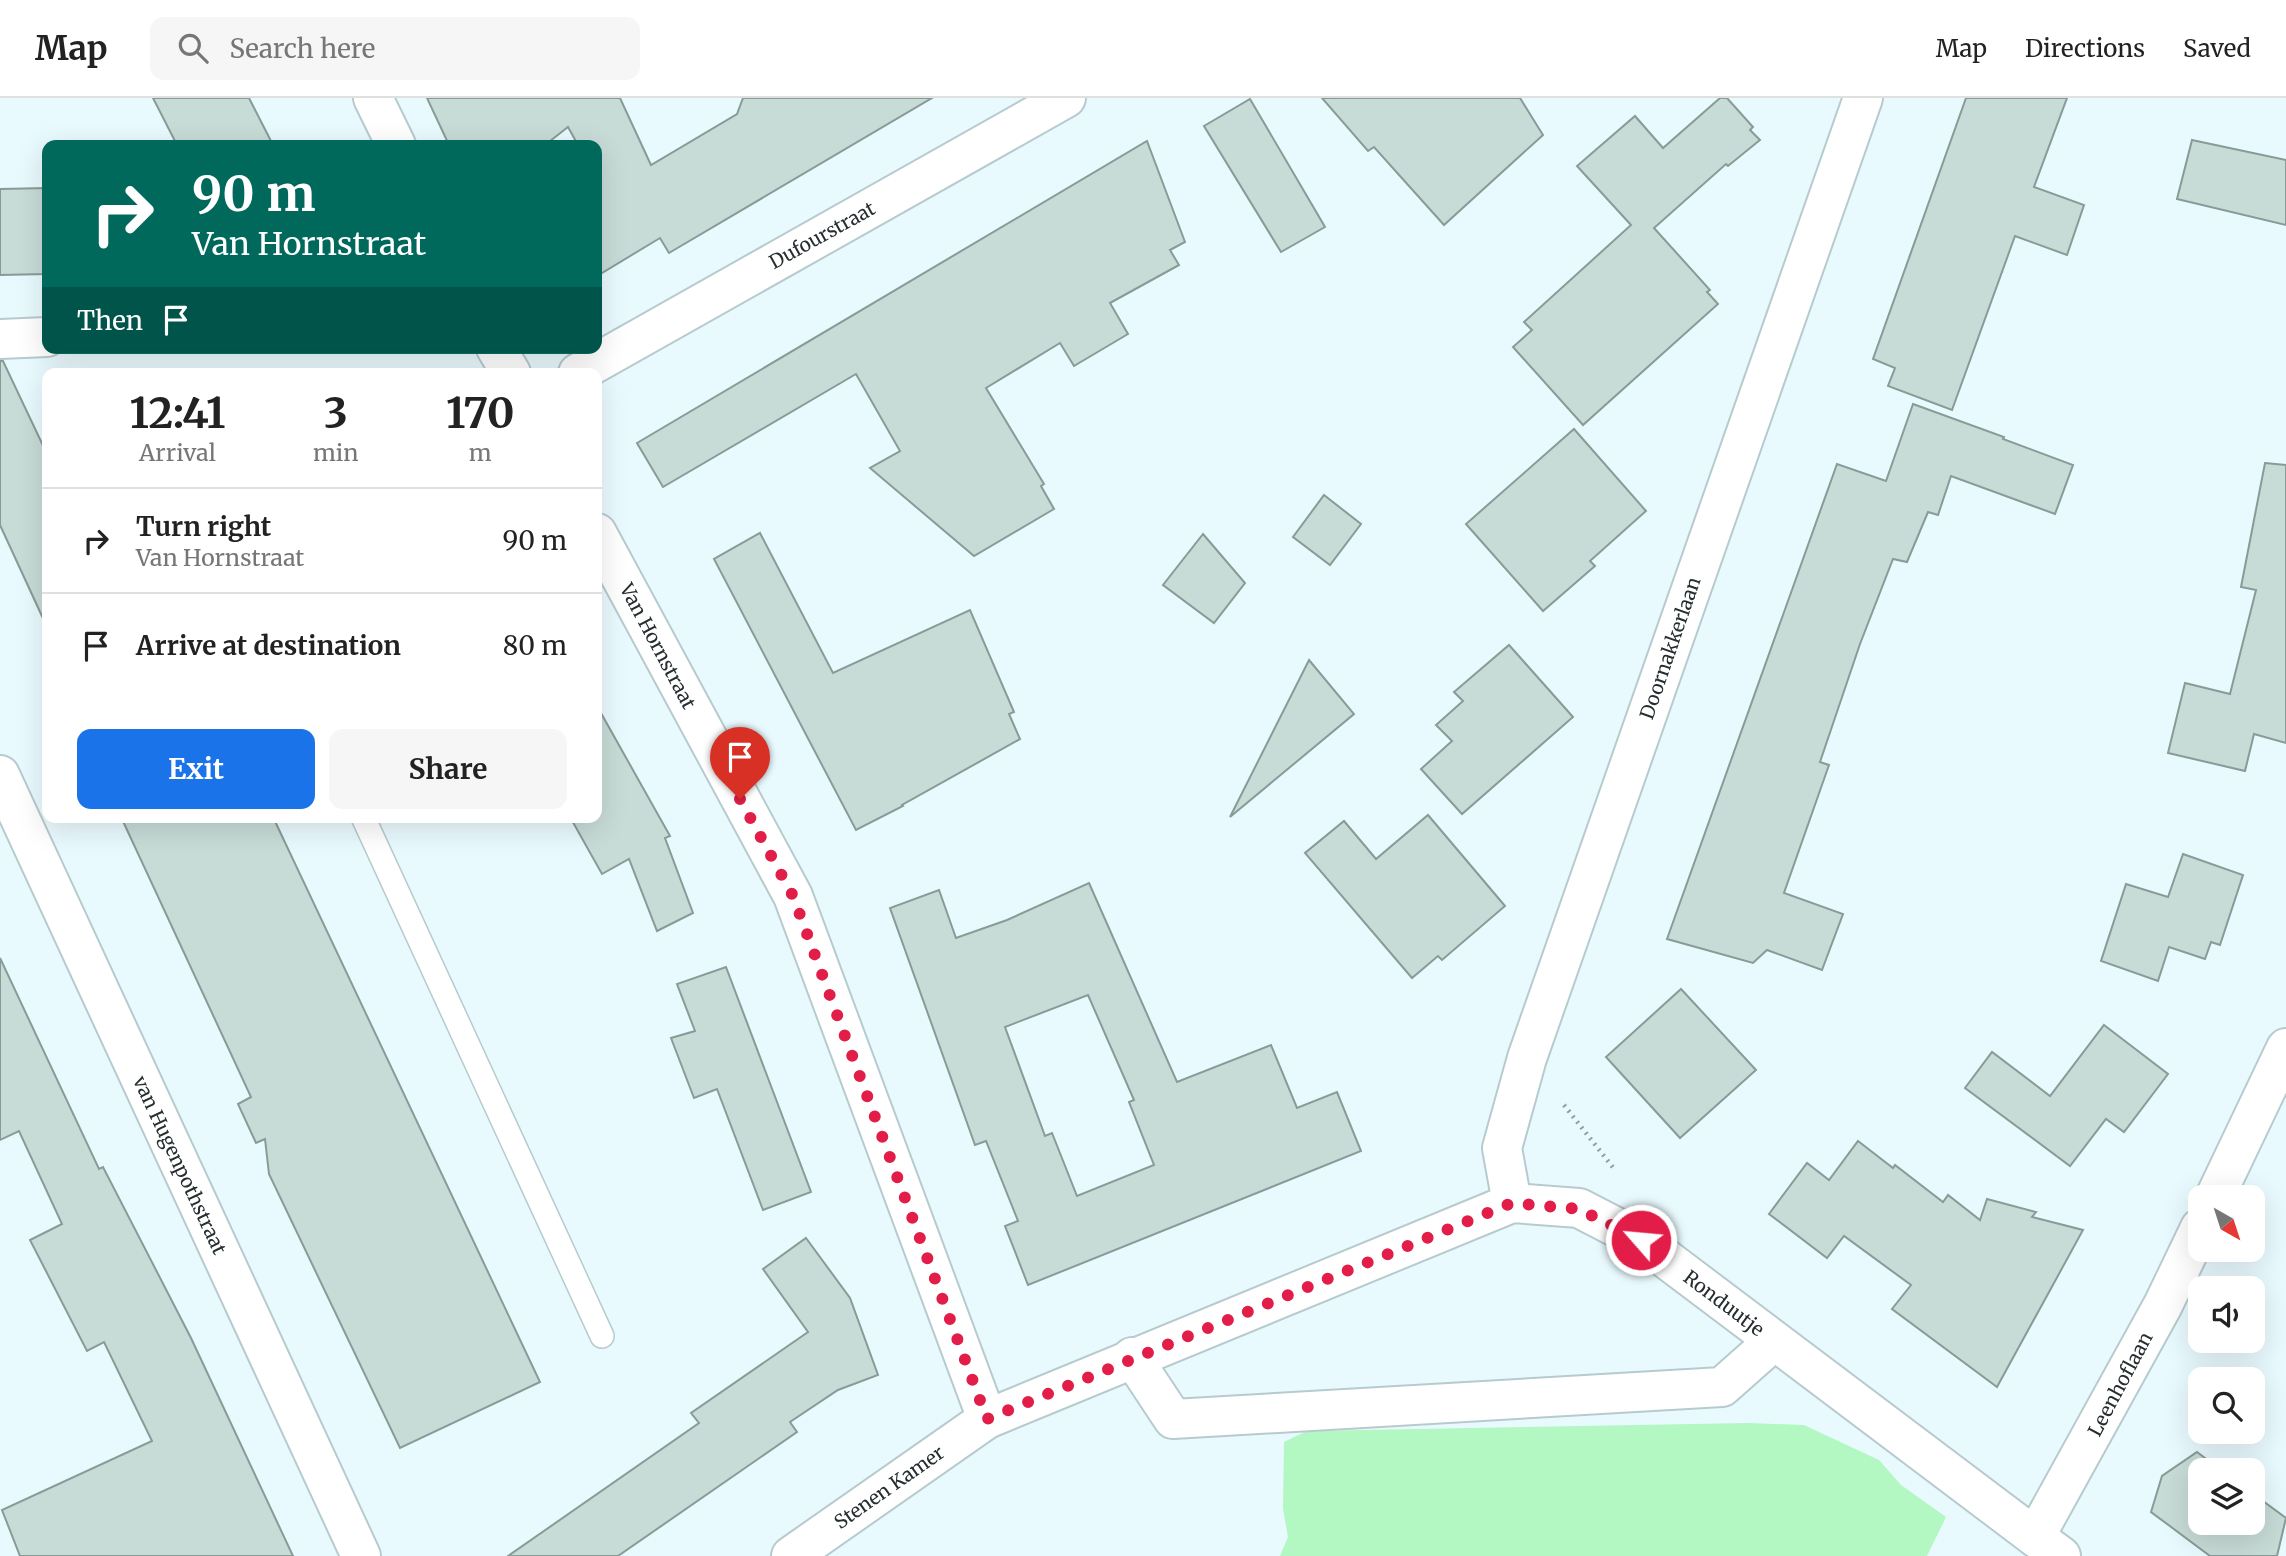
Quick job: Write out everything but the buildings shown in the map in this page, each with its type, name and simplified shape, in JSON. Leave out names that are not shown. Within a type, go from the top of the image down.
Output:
[{"type":"street","points":[[373,98],[394,140]]},
{"type":"street","name":"Dufourstraat","points":[[587,368],[1066,98]]},
{"type":"street","name":"Doornakkerlaan","points":[[1512,1203],[1502,1148],[1527,1058],[1863,98]]},
{"type":"street","points":[[0,339],[42,337]]},
{"type":"street","name":"Van Hornstraat","points":[[602,542],[793,896],[987,1419]]},
{"type":"street","name":"van Hugenpothstraat","points":[[0,775],[361,1556]]},
{"type":"street","points":[[2221,1185],[2286,1048]]},
{"type":"street","name":"Ronduutje","points":[[987,1419],[1132,1357],[1512,1203],[1579,1209],[1641,1240],[2048,1547]]},
{"type":"street","name":"Leenhoflaan","points":[[2048,1547],[2188,1253]]},
{"type":"street","name":"Ronduutje","points":[[1132,1357],[1173,1419],[1722,1387],[1774,1341]]},
{"type":"street","name":"Stenen Kamer","points":[[791,1556],[987,1419]]},
{"type":"lane","points":[[366,823],[602,1336]]},
{"type":"path","points":[[1527,1058],[1618,1174]]},
{"type":"green space","points":[[1749,1423],[1804,1425],[1879,1460],[1901,1485],[1946,1517],[1927,1556],[1280,1556],[1288,1537],[1283,1509],[1284,1442],[1307,1431]]},
{"type":"route","points":[[740,799],[793,896],[987,1419],[1132,1357],[1512,1203],[1579,1209],[1641,1240]]}]
